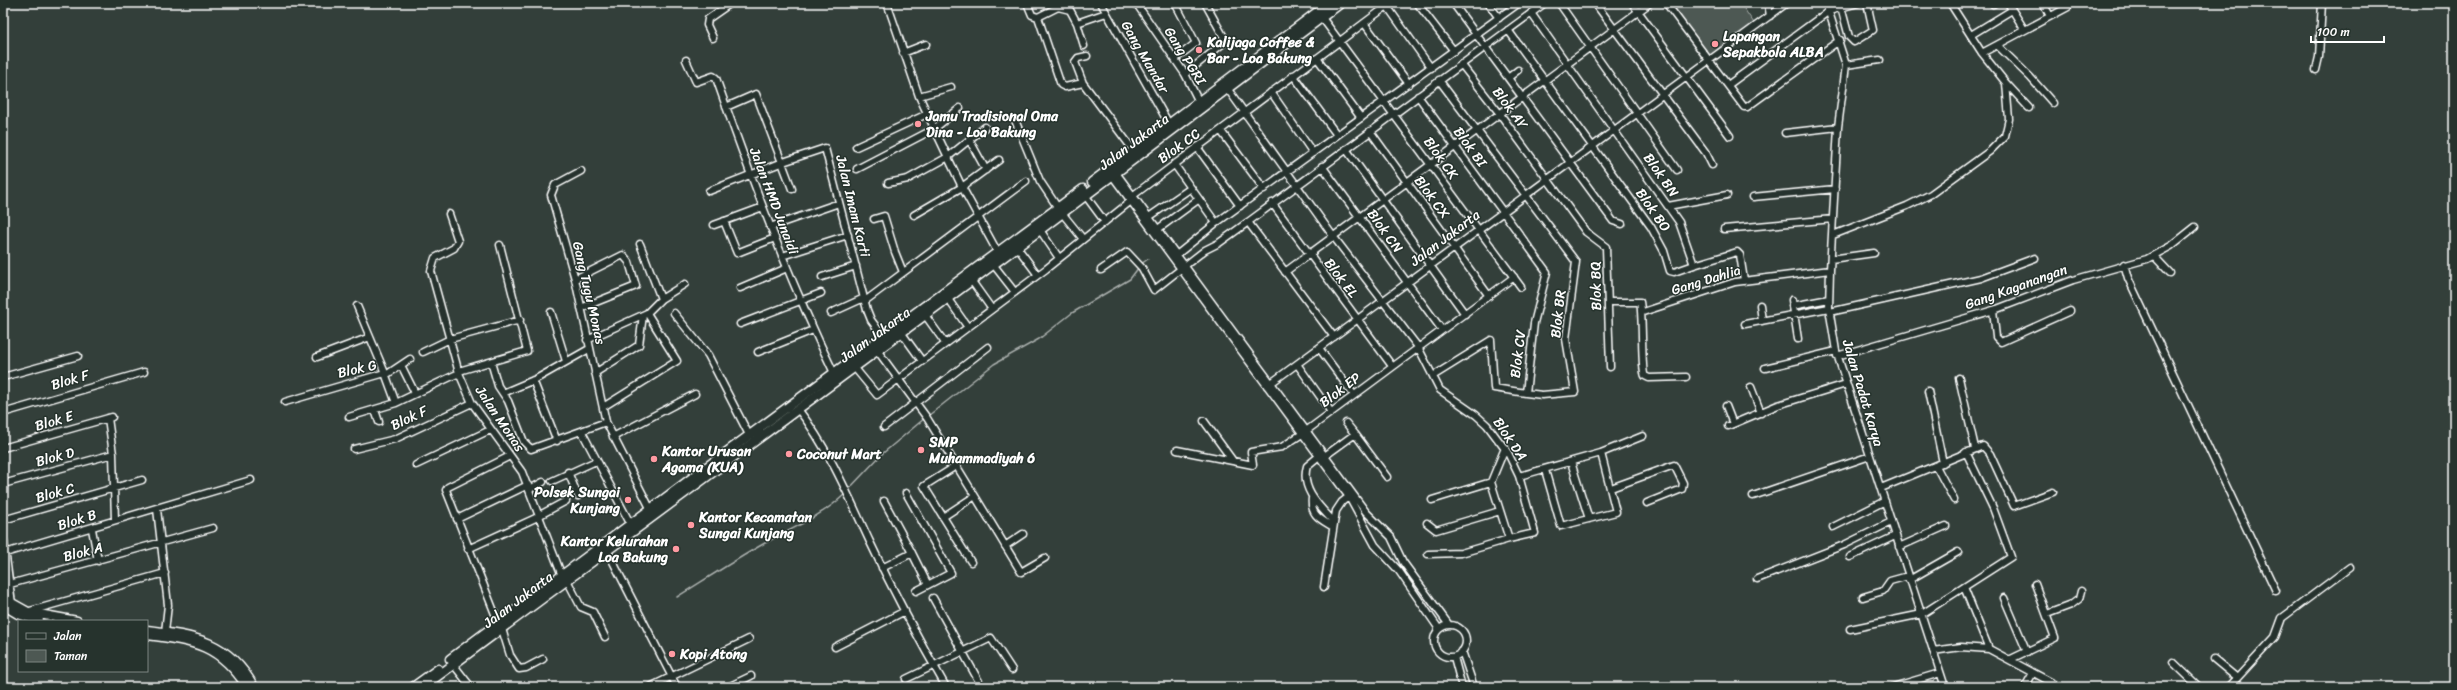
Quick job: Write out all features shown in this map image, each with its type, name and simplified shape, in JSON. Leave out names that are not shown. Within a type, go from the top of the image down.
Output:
[{"type":"main road","name":"Jalan Jakarta","points":[[1320,15],[1329,3]]},
{"type":"main road","name":"Jalan Jakarta","points":[[422,687],[500,626],[671,498],[749,436],[834,373],[885,339],[998,253],[1060,210],[1320,15],[1341,3]]},
{"type":"main road","name":"Jalan Jakarta","points":[[605,548],[651,510],[671,498],[798,409],[877,350],[885,339],[901,332],[948,299],[971,280],[1040,230],[1060,210],[1085,195],[1134,151],[1169,124],[1199,102],[1226,86]]},
{"type":"main road","points":[[3,598],[7,605],[18,614],[36,620]]},
{"type":"main road","points":[[7,605],[28,612],[72,620]]},
{"type":"main road","points":[[148,630],[184,634],[222,650],[238,663],[254,687]]},
{"type":"main road","points":[[148,635],[191,642],[214,651],[233,666],[247,687]]},
{"type":"main road","name":"Jalan Jakarta","points":[[413,687],[454,661]]},
{"type":"street","points":[[713,38],[707,25],[708,19],[731,3]]},
{"type":"street","points":[[887,3],[919,96],[962,187],[998,253]]},
{"type":"street","points":[[1027,3],[1032,15],[1038,17]]},
{"type":"street","name":"Gang Mandar","points":[[1101,3],[1169,124]]},
{"type":"street","name":"Gang PGRI","points":[[1136,3],[1185,74],[1199,102]]},
{"type":"street","points":[[1175,3],[1196,43],[1175,59]]},
{"type":"street","points":[[1185,74],[1226,42],[1205,3]]},
{"type":"street","points":[[1418,3],[1454,51]]},
{"type":"street","points":[[1453,3],[1613,221],[1622,224]]},
{"type":"street","points":[[1488,3],[1499,18]]},
{"type":"street","points":[[1179,262],[1248,222],[1272,203],[1313,153],[1361,118],[1385,104],[1409,84],[1454,51],[1478,37],[1499,18],[1519,3]]},
{"type":"street","points":[[1101,270],[1125,252],[1129,253],[1139,264],[1154,290],[1216,223],[1264,189],[1322,166],[1461,64],[1484,45],[1508,30],[1545,3]]},
{"type":"street","points":[[1559,3],[1677,170]]},
{"type":"street","points":[[1595,3],[1706,153],[1712,165]]},
{"type":"street","points":[[1632,3],[1730,136]]},
{"type":"street","points":[[1285,272],[1650,3]]},
{"type":"street","points":[[1666,3],[1744,107],[1748,107],[1840,40]]},
{"type":"street","points":[[1768,3],[1770,16]]},
{"type":"street","name":"Jalan Jakarta","points":[[1269,384],[1524,195],[1615,131],[1787,3]]},
{"type":"street","name":"Jalan Padat Karya","points":[[1826,3],[1836,8],[1840,40],[1846,65],[1838,127],[1829,310],[1837,354],[1846,384],[1881,488],[1908,578],[1922,614],[1945,687]]},
{"type":"street","points":[[1728,85],[1836,8],[1858,3]]},
{"type":"street","points":[[1836,8],[1849,37],[1857,42],[1873,30],[1867,3]]},
{"type":"street","points":[[1951,3],[1982,53],[2006,83],[2029,108]]},
{"type":"street","points":[[2008,3],[2024,29]]},
{"type":"street","points":[[2043,3],[2050,16]]},
{"type":"street","points":[[2316,70],[2322,3]]},
{"type":"street","points":[[1389,4],[1431,68]]},
{"type":"street","name":"Blok CC","points":[[854,367],[876,395],[991,308],[1046,269],[1174,164],[1221,131],[1293,75],[1389,4]]},
{"type":"street","points":[[1038,17],[1057,5],[1070,10],[1077,23],[1084,46]]},
{"type":"street","points":[[1982,53],[2024,29],[2068,7]]},
{"type":"street","points":[[1971,35],[2012,10]]},
{"type":"street","points":[[1077,23],[1106,13]]},
{"type":"street","name":"Blok BN","points":[[1531,13],[1668,206],[1685,235],[1694,265]]},
{"type":"street","name":"Blok CK","points":[[1320,15],[1385,104],[1431,163],[1521,287]]},
{"type":"street","points":[[1038,17],[1061,85],[1065,87],[1082,83]]},
{"type":"street","points":[[1364,23],[1409,84]]},
{"type":"street","points":[[1508,30],[1546,80],[1592,147]]},
{"type":"street","points":[[903,53],[926,44]]},
{"type":"street","points":[[1997,45],[2030,77],[2053,103]]},
{"type":"street","points":[[1087,56],[1078,58],[1076,62],[1082,83],[1134,151]]},
{"type":"street","points":[[1317,58],[1361,118]]},
{"type":"street","name":"Jalan HMD Junaidi","points":[[686,60],[696,82],[715,76],[752,174],[770,227],[799,300],[834,373]]},
{"type":"street","points":[[1846,65],[1880,60]]},
{"type":"street","name":"Blok AY","points":[[1461,64],[1500,114],[1546,179]]},
{"type":"street","points":[[1508,78],[1518,70]]},
{"type":"street","points":[[1293,75],[1337,135]]},
{"type":"street","points":[[1439,80],[1524,195]]},
{"type":"street","points":[[1833,235],[1907,206],[1931,194],[1990,151],[2005,136],[2008,129],[2010,119],[2006,83]]},
{"type":"street","name":"Blok DA","points":[[1226,86],[1333,236],[1418,347],[1440,390],[1481,419],[1505,448],[1519,476],[1545,470],[1601,453],[1643,436]]},
{"type":"street","points":[[919,96],[951,87]]},
{"type":"street","points":[[1271,92],[1313,153]]},
{"type":"street","points":[[726,106],[756,94],[792,189]]},
{"type":"street","name":"Blok BI","points":[[1418,96],[1547,272]]},
{"type":"street","points":[[858,169],[934,129],[960,108]]},
{"type":"street","points":[[856,147],[927,114]]},
{"type":"street","points":[[1015,120],[1032,163],[1060,210],[1083,239]]},
{"type":"street","points":[[888,183],[908,179],[948,157],[970,141],[985,127]]},
{"type":"street","points":[[1785,133],[1838,127]]},
{"type":"street","points":[[1221,131],[1264,189]]},
{"type":"street","name":"Blok CX","points":[[1370,131],[1489,296]]},
{"type":"street","points":[[970,141],[986,170]]},
{"type":"street","points":[[1197,147],[1240,206]]},
{"type":"street","name":"Blok BO","points":[[1592,147],[1659,239],[1670,271],[1674,272],[1694,265]]},
{"type":"street","name":"Jalan Imam Karti","points":[[709,192],[783,162],[825,148],[864,299],[871,320],[885,339]]},
{"type":"street","points":[[1346,149],[1465,314]]},
{"type":"street","points":[[914,215],[962,187],[999,160]]},
{"type":"street","points":[[1174,164],[1216,223]]},
{"type":"street","name":"Blok CN","points":[[1322,166],[1442,330]]},
{"type":"street","name":"Gang Tugu Monas","points":[[581,171],[555,185],[551,195],[575,279],[606,422],[651,510]]},
{"type":"street","points":[[1112,171],[1321,457],[1350,495],[1391,537],[1403,562],[1449,625]]},
{"type":"street","name":"Blok BQ","points":[[1546,179],[1586,232],[1606,246],[1610,367]]},
{"type":"street","points":[[831,312],[864,299],[1026,181]]},
{"type":"street","points":[[1149,218],[1191,188]]},
{"type":"street","points":[[1753,197],[1799,194],[1835,189]]},
{"type":"street","points":[[1085,195],[1104,222]]},
{"type":"street","name":"Blok BR","points":[[1524,195],[1576,262],[1566,339],[1575,392],[1542,395],[1526,393]]},
{"type":"street","points":[[1668,206],[1727,195]]},
{"type":"street","points":[[1131,198],[1158,229],[1179,262]]},
{"type":"street","points":[[1158,229],[1199,199]]},
{"type":"street","points":[[770,227],[839,203]]},
{"type":"street","name":"Blok EL","points":[[1272,203],[1308,254],[1392,366]]},
{"type":"street","points":[[714,225],[763,207]]},
{"type":"street","name":"Jalan Monas","points":[[449,214],[458,241],[454,248],[435,258],[431,271],[459,372],[472,403],[510,456],[529,487],[565,578],[580,607],[593,612],[605,636]]},
{"type":"street","points":[[874,219],[884,216],[894,252],[903,272]]},
{"type":"street","points":[[1724,229],[1833,219]]},
{"type":"street","points":[[724,221],[737,253],[775,238]]},
{"type":"street","points":[[1248,222],[1334,337]]},
{"type":"street","name":"Gang Kaganangan","points":[[1765,368],[1837,354],[1993,310],[2073,280],[2154,256],[2180,240],[2195,227]]},
{"type":"street","points":[[1040,230],[1059,258]]},
{"type":"street","points":[[782,256],[848,235]]},
{"type":"street","points":[[640,244],[661,299]]},
{"type":"street","points":[[349,416],[396,403],[459,372],[527,351],[500,245]]},
{"type":"street","points":[[1017,246],[1038,275]]},
{"type":"street","points":[[1694,265],[1735,252],[1740,254],[1744,280]]},
{"type":"street","points":[[1831,259],[1874,254]]},
{"type":"street","points":[[575,279],[623,255],[628,262],[636,286],[581,308]]},
{"type":"street","points":[[2154,256],[2170,273]]},
{"type":"street","points":[[1745,324],[1829,310],[1981,278],[2035,258]]},
{"type":"street","points":[[993,264],[1014,291]]},
{"type":"street","points":[[2124,264],[2128,278],[2276,591]]},
{"type":"street","points":[[822,277],[856,266]]},
{"type":"street","points":[[740,288],[787,268]]},
{"type":"street","name":"Gang Dahlia","points":[[1643,312],[1744,280],[1830,270]]},
{"type":"street","name":"Blok CV","points":[[1433,376],[1491,340],[1495,389],[1526,393],[1534,323],[1547,272]]},
{"type":"street","name":"Blok EP","points":[[1233,461],[1253,465],[1251,452],[1282,447],[1514,278]]},
{"type":"street","points":[[971,280],[991,308]]},
{"type":"street","points":[[587,340],[645,314],[661,299],[685,284]]},
{"type":"street","points":[[740,324],[799,300],[821,293]]},
{"type":"street","points":[[948,299],[967,326]]},
{"type":"street","points":[[1798,339],[1792,303],[1829,299]]},
{"type":"street","points":[[1608,302],[1639,301],[1643,312],[1643,374],[1649,378],[1686,377]]},
{"type":"street","points":[[1760,305],[1762,321]]},
{"type":"street","points":[[357,306],[385,374],[410,359]]},
{"type":"street","points":[[1993,310],[1996,337],[2001,342],[2070,311]]},
{"type":"street","points":[[551,312],[566,361]]},
{"type":"street","points":[[674,313],[708,355],[749,436]]},
{"type":"street","points":[[603,407],[676,362],[677,358],[645,314]]},
{"type":"street","points":[[595,373],[639,345],[645,314]]},
{"type":"street","points":[[925,315],[945,343]]},
{"type":"street","points":[[423,352],[450,339],[520,320]]},
{"type":"street","points":[[758,352],[813,330]]},
{"type":"street","points":[[901,332],[922,361]]},
{"type":"street","points":[[317,357],[370,337]]},
{"type":"street","points":[[884,427],[988,347]]},
{"type":"street","points":[[1319,348],[1354,395]]},
{"type":"street","points":[[503,393],[533,380],[590,349]]},
{"type":"street","points":[[877,350],[926,416],[1021,572],[1045,558]]},
{"type":"street","points":[[3,377],[78,356]]},
{"type":"street","points":[[491,362],[498,386],[503,393],[524,442],[529,448],[534,450],[606,422]]},
{"type":"street","points":[[1297,364],[1331,412]]},
{"type":"street","points":[[402,367],[415,393]]},
{"type":"street","name":"Blok F","points":[[3,413],[144,372]]},
{"type":"street","name":"Blok G","points":[[285,402],[385,374],[396,403]]},
{"type":"street","points":[[1960,378],[1975,448]]},
{"type":"street","points":[[533,380],[557,441]]},
{"type":"street","points":[[1726,406],[1730,425],[1846,384]]},
{"type":"street","points":[[1751,387],[1761,413]]},
{"type":"street","points":[[1928,391],[1943,463]]},
{"type":"street","points":[[613,436],[695,394]]},
{"type":"street","name":"Blok F","points":[[354,449],[395,439],[472,403]]},
{"type":"street","points":[[798,409],[812,427],[846,491],[882,568],[946,687]]},
{"type":"street","points":[[375,410],[378,422]]},
{"type":"street","name":"Blok E","points":[[3,448],[110,418],[113,454]]},
{"type":"street","points":[[1204,421],[1233,461]]},
{"type":"street","points":[[1346,423],[1387,477]]},
{"type":"street","points":[[416,465],[490,430]]},
{"type":"street","points":[[582,432],[631,525]]},
{"type":"street","points":[[1334,524],[1314,514],[1311,505],[1312,498],[1305,471],[1310,463],[1355,434]]},
{"type":"street","points":[[1881,488],[1983,446],[1986,449],[2014,506],[2053,492]]},
{"type":"street","points":[[1505,448],[1491,482],[1509,539]]},
{"type":"street","points":[[1177,450],[1233,461]]},
{"type":"street","points":[[1850,629],[1922,614],[2011,557],[1993,508],[1966,452]]},
{"type":"street","points":[[1545,470],[1562,526],[1616,512],[1601,453]]},
{"type":"street","points":[[113,454],[115,520]]},
{"type":"street","name":"Blok D","points":[[3,484],[113,454]]},
{"type":"street","points":[[510,456],[448,487],[446,490],[510,655],[519,669],[526,668],[543,659]]},
{"type":"street","points":[[1753,496],[1870,456]]},
{"type":"street","points":[[552,481],[568,472],[596,461]]},
{"type":"street","points":[[1571,462],[1588,519]]},
{"type":"street","points":[[1610,488],[1670,465],[1674,466],[1683,483],[1682,488],[1647,503]]},
{"type":"street","points":[[956,466],[924,486],[970,562]]},
{"type":"street","points":[[1936,466],[1954,500]]},
{"type":"street","points":[[568,472],[578,496]]},
{"type":"street","points":[[1428,554],[1461,553],[1535,533],[1519,476]]},
{"type":"street","name":"Blok C","points":[[3,520],[142,480]]},
{"type":"street","name":"Blok B","points":[[5,553],[92,529],[115,520],[157,509],[251,480]]},
{"type":"street","points":[[457,519],[543,482]]},
{"type":"street","points":[[1432,500],[1491,482]]},
{"type":"street","points":[[906,493],[951,573],[916,591]]},
{"type":"street","points":[[1324,587],[1338,506],[1350,495]]},
{"type":"street","points":[[1350,495],[1375,545],[1399,570],[1439,629]]},
{"type":"street","points":[[943,517],[975,496]]},
{"type":"street","points":[[1312,498],[1334,524]]},
{"type":"street","points":[[468,550],[566,501]]},
{"type":"street","points":[[884,501],[928,585]]},
{"type":"street","points":[[1833,527],[1885,501]]},
{"type":"street","points":[[157,509],[168,605],[165,632]]},
{"type":"street","points":[[1427,523],[1436,530],[1500,511]]},
{"type":"street","points":[[1757,579],[1844,545],[1891,522]]},
{"type":"street","points":[[1899,547],[1946,526]]},
{"type":"street","name":"Blok A","points":[[10,584],[98,561],[161,541],[213,528]]},
{"type":"street","points":[[92,529],[98,561]]},
{"type":"street","points":[[3,534],[10,584],[7,605]]},
{"type":"street","points":[[1005,546],[1023,534]]},
{"type":"street","points":[[1850,557],[1895,536]]},
{"type":"street","points":[[605,548],[677,687]]},
{"type":"street","points":[[1864,597],[1883,591],[1890,581],[1908,578],[1958,552]]},
{"type":"street","points":[[882,568],[912,554]]},
{"type":"street","points":[[2230,687],[2274,637],[2282,618],[2350,567]]},
{"type":"street","points":[[28,612],[104,592],[165,573]]},
{"type":"street","points":[[2010,659],[2055,638],[2035,584]]},
{"type":"street","points":[[1964,587],[1989,649]]},
{"type":"street","points":[[2047,614],[2071,605],[2079,599],[2081,591]]},
{"type":"street","points":[[933,598],[982,687]]},
{"type":"street","points":[[2004,598],[2027,652]]},
{"type":"street","points":[[835,647],[905,611]]},
{"type":"street","points":[[1449,625],[1456,627],[1464,634],[1465,644],[1462,651],[1454,657],[1443,656],[1435,648],[1434,638],[1439,629],[1449,625]]},
{"type":"street","points":[[906,679],[992,638],[1012,670]]},
{"type":"street","points":[[650,687],[749,639]]},
{"type":"street","points":[[1933,651],[1961,647],[1989,649],[2060,687]]},
{"type":"street","points":[[1462,651],[1474,687]]},
{"type":"street","points":[[1454,657],[1462,687]]},
{"type":"street","points":[[2214,659],[2237,678]]},
{"type":"street","points":[[454,661],[471,687]]},
{"type":"street","points":[[2173,662],[2199,687]]},
{"type":"street","points":[[1893,687],[1940,673]]},
{"type":"street","points":[[2025,687],[2033,673]]},
{"type":"street","points":[[728,687],[750,676]]},
{"type":"green space","name":"Lapangan Sepakbola ALBA","points":[[1666,3],[1740,3],[1756,26],[1710,61]]},
{"type":"waterway","points":[[1141,264],[1148,259]]},
{"type":"waterway","points":[[928,416],[994,364],[1039,339],[1072,313],[1130,279],[1139,267]]},
{"type":"waterway","points":[[847,491],[882,454],[925,418]]},
{"type":"waterway","points":[[677,597],[754,549],[827,509],[845,494]]},
{"type":"place","name":"Lapangan Sepakbola ALBA","points":[[1715,44]]},
{"type":"place","name":"Kalijaga Coffee & Bar - Loa Bakung","points":[[1199,50]]},
{"type":"place","name":"Jamu Tradisional Oma Dina - Loa Bakung","points":[[918,124]]},
{"type":"place","name":"SMP Muhammadiyah 6","points":[[921,450]]},
{"type":"place","name":"Coconut Mart","points":[[789,454]]},
{"type":"place","name":"Kantor Urusan Agama (KUA)","points":[[654,459]]},
{"type":"place","name":"Polsek Sungai Kunjang","points":[[628,500]]},
{"type":"place","name":"Kantor Kecamatan Sungai Kunjang","points":[[691,525]]},
{"type":"place","name":"Kantor Kelurahan Loa Bakung","points":[[676,549]]},
{"type":"place","name":"Kopi Atong","points":[[672,654]]}]
